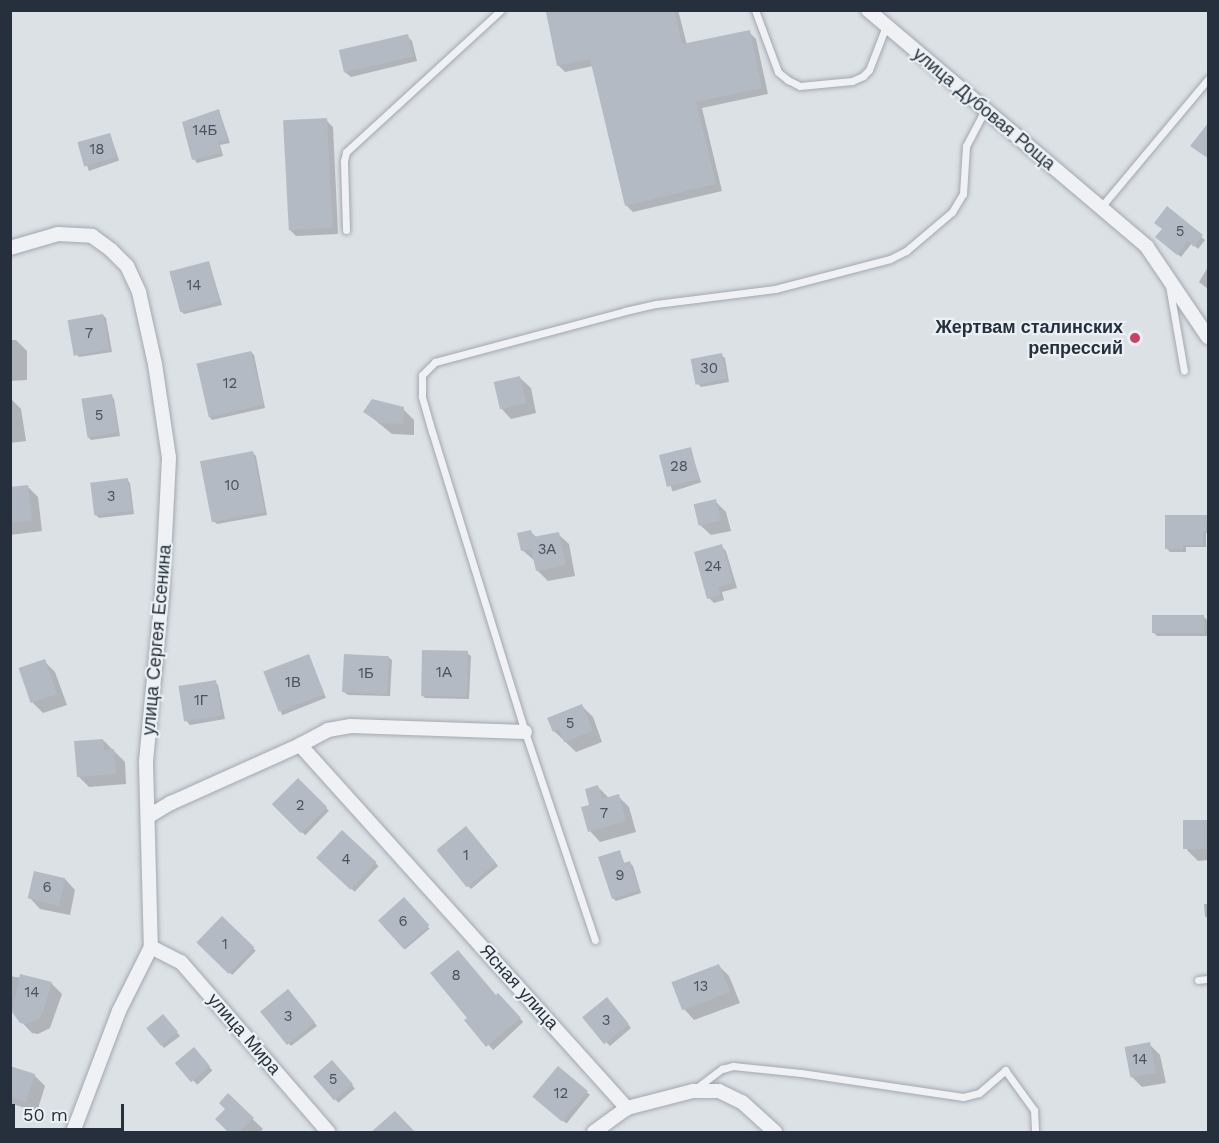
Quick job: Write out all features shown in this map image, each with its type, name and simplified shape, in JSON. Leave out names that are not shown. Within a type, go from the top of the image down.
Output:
[{"type":"street","name":"улица Дубовая Роща","points":[[868,10],[1146,247],[1209,337]]},
{"type":"street","name":"улица Сергея Есенина","points":[[10,248],[58,234],[92,236],[127,266],[139,292],[155,364],[169,458],[162,595],[146,762],[151,947],[119,1011],[73,1132]]},
{"type":"street","points":[[149,816],[171,803],[328,730],[351,726],[525,732]]},
{"type":"street","name":"Ясная улица","points":[[300,745],[627,1108]]},
{"type":"street","name":"улица Мира","points":[[151,947],[182,962],[328,1132]]},
{"type":"street","points":[[594,1132],[627,1108],[693,1091],[719,1091],[730,1096],[742,1102],[775,1132]]},
{"type":"lane","points":[[346,230],[346,152],[501,10]]},
{"type":"lane","points":[[755,10],[778,72],[800,86],[852,81],[863,76],[869,70],[886,26]]},
{"type":"lane","points":[[1101,207],[1209,79]]},
{"type":"lane","points":[[595,940],[525,732],[422,396],[422,375],[435,362],[625,311],[656,304],[775,289],[890,259],[906,251],[952,212],[963,194],[966,146],[986,110]]},
{"type":"lane","points":[[1168,279],[1185,371]]},
{"type":"lane","points":[[1198,980],[1209,979]]},
{"type":"lane","points":[[693,1091],[722,1069],[733,1066],[801,1073],[963,1097],[979,1093],[1005,1070],[1034,1110],[1035,1132]]},
{"type":"building","points":[[555,10],[674,10],[682,44],[750,30],[762,88],[696,102],[716,184],[625,206],[590,59],[557,66],[546,12]]},
{"type":"building","points":[[408,34],[413,56],[344,72],[339,50]]},
{"type":"building","points":[[219,109],[227,140],[218,142],[221,153],[192,160],[182,122]]},
{"type":"building","points":[[327,118],[333,228],[289,230],[283,120]]},
{"type":"building","points":[[1209,122],[1209,159],[1190,146]]},
{"type":"building","points":[[110,133],[117,157],[84,166],[77,142]]},
{"type":"building","points":[[1167,206],[1203,235],[1194,247],[1188,241],[1177,255],[1155,237],[1162,229],[1154,223]]},
{"type":"building","points":[[209,261],[220,302],[180,312],[169,272]]},
{"type":"building","points":[[103,314],[109,349],[74,356],[68,320]]},
{"type":"building","points":[[251,351],[263,405],[209,417],[196,364]]},
{"type":"building","points":[[722,353],[727,379],[696,385],[691,359]]},
{"type":"building","points":[[520,376],[526,403],[500,409],[494,382]]},
{"type":"building","points":[[112,394],[118,433],[87,437],[81,399]]},
{"type":"building","points":[[372,399],[404,407],[403,424],[380,423],[363,412]]},
{"type":"building","points":[[691,447],[699,479],[667,487],[659,455]]},
{"type":"building","points":[[253,451],[265,512],[212,522],[200,461]]},
{"type":"building","points":[[128,478],[132,511],[94,515],[90,483]]},
{"type":"building","points":[[28,485],[32,520],[10,523],[10,487]]},
{"type":"building","points":[[716,499],[721,520],[699,526],[694,504]]},
{"type":"building","points":[[1165,515],[1207,515],[1207,531],[1203,531],[1203,545],[1183,545],[1183,549],[1165,549]]},
{"type":"building","points":[[531,530],[533,537],[559,532],[566,565],[536,571],[531,549],[521,551],[517,533]]},
{"type":"building","points":[[722,544],[733,583],[718,587],[720,595],[707,599],[694,552]]},
{"type":"building","points":[[1152,615],[1204,615],[1204,633],[1152,633]]},
{"type":"building","points":[[422,650],[468,651],[467,697],[421,696]]},
{"type":"building","points":[[309,654],[324,694],[279,712],[263,672]]},
{"type":"building","points":[[344,654],[389,656],[387,694],[342,692]]},
{"type":"building","points":[[45,659],[57,694],[31,703],[19,668]]},
{"type":"building","points":[[216,680],[222,716],[184,722],[178,686]]},
{"type":"building","points":[[582,704],[593,731],[564,742],[559,729],[553,732],[547,718]]},
{"type":"building","points":[[103,739],[104,750],[114,749],[116,774],[77,777],[74,741]]},
{"type":"building","points":[[298,778],[327,807],[301,833],[272,804]]},
{"type":"building","points":[[598,785],[602,799],[619,794],[626,821],[588,832],[581,807],[589,805],[585,789]]},
{"type":"building","points":[[1183,820],[1208,820],[1208,849],[1183,849]]},
{"type":"building","points":[[466,826],[496,863],[467,887],[436,850]]},
{"type":"building","points":[[342,830],[376,862],[350,890],[316,858]]},
{"type":"building","points":[[620,850],[624,863],[630,861],[639,890],[612,899],[598,857]]},
{"type":"building","points":[[34,871],[65,878],[59,905],[28,898]]},
{"type":"building","points":[[404,897],[429,925],[403,949],[378,920]]},
{"type":"building","points":[[222,916],[254,947],[229,974],[196,943]]},
{"type":"building","points":[[458,950],[496,995],[498,993],[521,1018],[486,1047],[464,1020],[467,1018],[430,973]]},
{"type":"building","points":[[719,964],[730,992],[682,1010],[671,982]]},
{"type":"building","points":[[20,974],[52,982],[43,1012],[39,1018],[27,1024],[20,1023],[12,1012]]},
{"type":"building","points":[[288,989],[315,1022],[287,1045],[260,1012]]},
{"type":"building","points":[[607,997],[629,1024],[604,1044],[582,1017]]},
{"type":"building","points":[[163,1014],[178,1032],[161,1046],[146,1028]]},
{"type":"building","points":[[1150,1042],[1156,1072],[1130,1077],[1124,1047]]},
{"type":"building","points":[[194,1047],[210,1066],[191,1082],[175,1063]]},
{"type":"building","points":[[332,1060],[353,1084],[334,1101],[313,1076]]},
{"type":"building","points":[[10,1066],[35,1074],[26,1102],[10,1097]]},
{"type":"building","points":[[558,1066],[588,1091],[562,1122],[532,1097]]},
{"type":"building","points":[[228,1093],[254,1118],[239,1132],[228,1132],[215,1119],[225,1109],[219,1103]]},
{"type":"building","points":[[395,1111],[415,1132],[371,1132]]},
{"type":"place","name":"Жертвам сталинских репрессий","points":[[1135,338]]}]
